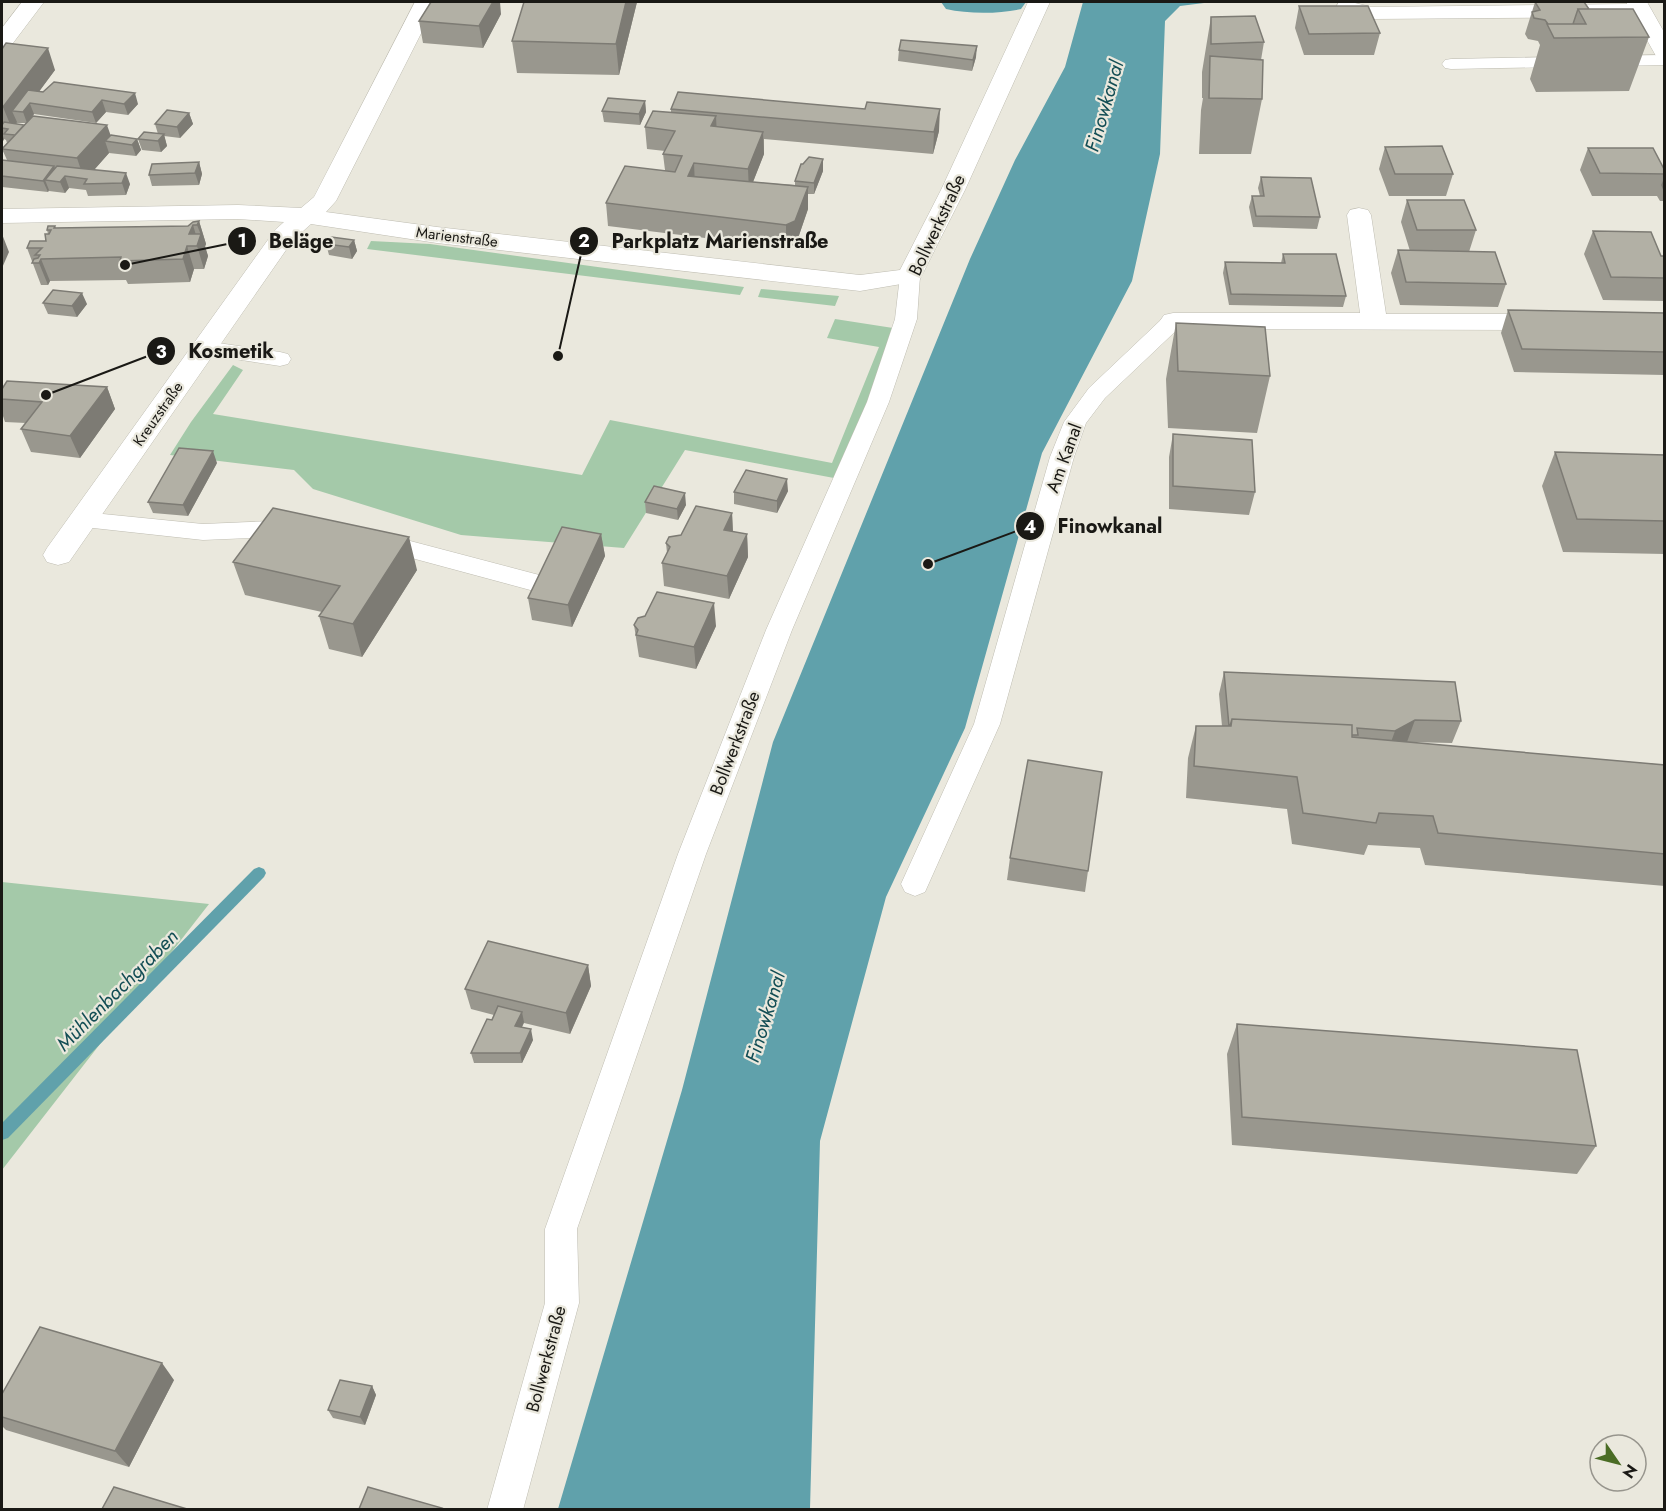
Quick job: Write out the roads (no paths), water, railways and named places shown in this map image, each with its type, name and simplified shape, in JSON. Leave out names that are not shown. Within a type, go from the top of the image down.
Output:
[{"type":"street","points":[[2,42],[33,2]]},
{"type":"street","name":"Kreuzstraße","points":[[58,555],[284,234],[324,201],[426,2]]},
{"type":"street","name":"Bollwerkstraße","points":[[910,276],[953,190],[1039,2]]},
{"type":"street","points":[[1347,7],[1371,13],[1640,6],[1665,51]]},
{"type":"street","name":"Marienstraße","points":[[2,216],[238,212],[305,216],[483,240],[860,283],[910,276]]},
{"type":"street","points":[[1359,214],[1374,322]]},
{"type":"street","name":"Am Kanal","points":[[1173,321],[1572,322]]},
{"type":"lane","points":[[1451,64],[1665,60]]},
{"type":"lane","name":"Bollwerkstraße","points":[[505,1509],[562,1303],[561,1229],[692,854],[779,630],[878,402],[910,276]]},
{"type":"lane","name":"Am Kanal","points":[[915,884],[987,724],[1062,457],[1075,422],[1098,393],[1173,321]]},
{"type":"lane","points":[[204,348],[280,359]]},
{"type":"lane","points":[[83,520],[203,532],[284,527],[316,531]]},
{"type":"lane","points":[[359,536],[534,582]]},
{"type":"water","points":[[1083,2],[1212,2],[1180,6],[1165,21],[1160,154],[1132,281],[1042,453],[965,728],[886,897],[820,1141],[810,1509],[558,1509],[682,1090],[773,742],[970,259],[1015,160],[1065,67]]},
{"type":"waterway","points":[[957,2],[1010,2]]},
{"type":"waterway","name":"Mühlenbachgraben","points":[[2,1133],[259,873]]},
{"type":"place","name":"Beläge","points":[[125,265]]},
{"type":"place","name":"Parkplatz Marienstraße","points":[[558,356]]},
{"type":"place","name":"Kosmetik","points":[[46,395]]},
{"type":"place","name":"Finowkanal","points":[[928,564]]}]
